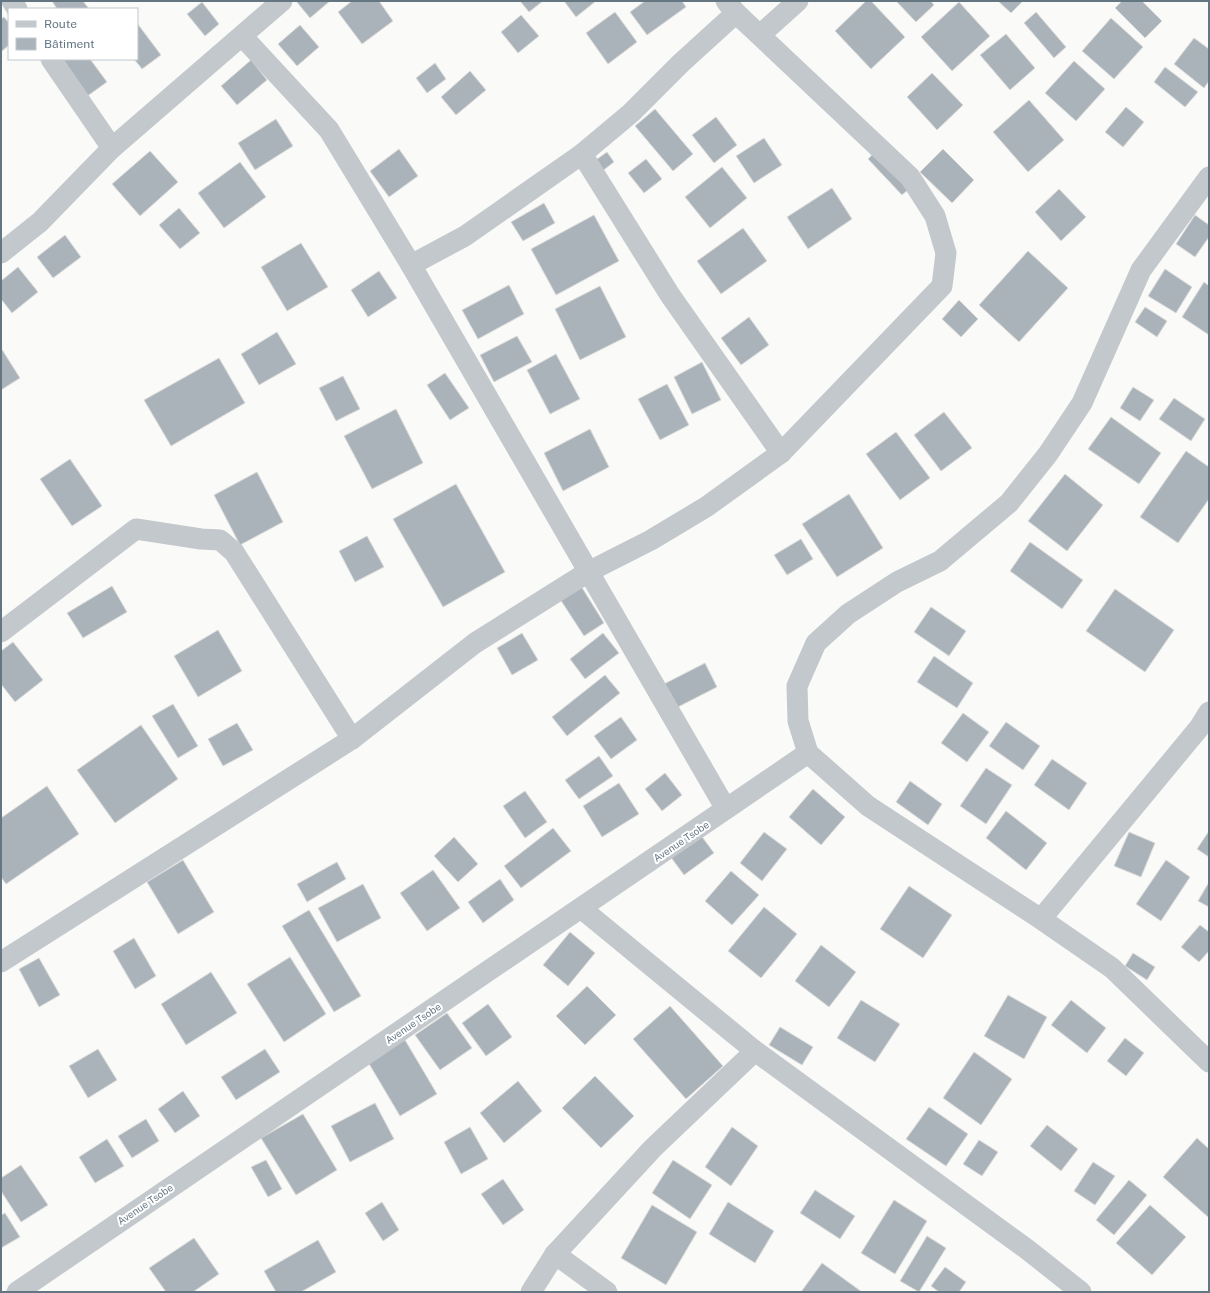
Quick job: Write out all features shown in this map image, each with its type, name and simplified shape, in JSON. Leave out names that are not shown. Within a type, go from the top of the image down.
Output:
[{"type":"street","points":[[1,253],[40,222],[112,148],[282,1]]},
{"type":"street","points":[[760,36],[798,1]]},
{"type":"street","points":[[1,962],[352,739],[475,643],[588,572],[651,540],[706,507],[781,453],[942,286],[946,254],[935,216],[910,177],[731,7],[681,63],[631,113],[582,154],[465,236],[411,265]]},
{"type":"street","points":[[242,36],[329,130],[411,265],[726,809]]},
{"type":"street","points":[[52,60],[112,148]]},
{"type":"street","points":[[582,154],[670,295],[781,453]]},
{"type":"street","points":[[1209,178],[1141,270],[1082,403],[1048,454],[1009,503],[940,561],[897,582],[848,614],[816,644],[796,686],[798,721],[808,753],[868,806],[1041,919],[1112,968],[1209,1062]]},
{"type":"street","points":[[1,632],[136,529],[201,539],[220,540],[234,552],[352,739]]},
{"type":"street","points":[[1041,919],[1198,728],[1209,712]]},
{"type":"street","name":"Avenue Tsobe","points":[[17,1292],[246,1135],[582,909],[808,753]]},
{"type":"street","points":[[582,909],[755,1051],[1022,1245],[1082,1292]]},
{"type":"street","points":[[531,1292],[555,1254],[652,1149],[755,1051]]},
{"type":"street","points":[[555,1254],[607,1292]]},
{"type":"building","points":[[52,1],[83,1],[88,8],[56,8]]},
{"type":"building","points":[[296,1],[330,1],[310,18]]},
{"type":"building","points":[[352,1],[379,1],[393,21],[362,44],[338,12]]},
{"type":"building","points":[[520,1],[543,1],[529,12]]},
{"type":"building","points":[[564,1],[596,1],[576,17]]},
{"type":"building","points":[[645,1],[682,1],[686,7],[647,35],[630,12]]},
{"type":"building","points":[[866,1],[871,1],[905,37],[871,69],[835,31]]},
{"type":"building","points":[[896,1],[931,1],[934,5],[916,22]]},
{"type":"building","points":[[998,1],[1023,1],[1011,13]]},
{"type":"building","points":[[1122,1],[1142,1],[1162,21],[1145,38],[1115,8]]},
{"type":"building","points":[[202,2],[219,24],[205,36],[187,14]]},
{"type":"building","points":[[959,2],[990,36],[952,71],[921,37]]},
{"type":"building","points":[[615,12],[637,42],[608,64],[586,33]]},
{"type":"building","points":[[1036,12],[1066,47],[1054,58],[1024,23]]},
{"type":"building","points":[[521,15],[539,36],[518,53],[501,32]]},
{"type":"building","points":[[4,17],[8,22],[8,46],[1,52],[1,19]]},
{"type":"building","points":[[1111,18],[1143,47],[1114,79],[1082,51]]},
{"type":"building","points":[[138,24],[161,55],[142,69],[135,60],[138,60]]},
{"type":"building","points":[[300,25],[319,47],[297,66],[278,44]]},
{"type":"building","points":[[1006,34],[1035,68],[1010,90],[980,55]]},
{"type":"building","points":[[1194,38],[1209,49],[1209,81],[1204,88],[1174,64]]},
{"type":"building","points":[[91,60],[107,82],[86,97],[60,61]]},
{"type":"building","points":[[251,60],[267,80],[237,105],[221,86]]},
{"type":"building","points":[[1074,61],[1105,89],[1076,121],[1045,93]]},
{"type":"building","points":[[435,63],[446,79],[427,93],[416,78]]},
{"type":"building","points":[[1165,67],[1198,92],[1185,107],[1154,82]]},
{"type":"building","points":[[470,71],[486,90],[456,115],[441,97]]},
{"type":"building","points":[[932,73],[963,105],[937,130],[907,97]]},
{"type":"building","points":[[1029,100],[1064,140],[1028,172],[993,132]]},
{"type":"building","points":[[1126,107],[1144,122],[1123,147],[1105,132]]},
{"type":"building","points":[[655,109],[693,154],[673,171],[635,126]]},
{"type":"building","points":[[716,117],[737,145],[714,163],[692,135]]},
{"type":"building","points":[[276,119],[293,146],[255,170],[238,143]]},
{"type":"building","points":[[764,138],[782,165],[754,183],[736,156]]},
{"type":"building","points":[[399,149],[418,176],[389,197],[370,171]]},
{"type":"building","points":[[943,149],[974,180],[952,203],[920,172]]},
{"type":"building","points":[[150,151],[178,182],[140,216],[112,184]]},
{"type":"building","points":[[876,151],[910,188],[902,195],[868,159]]},
{"type":"building","points":[[607,152],[614,162],[601,172],[593,162]]},
{"type":"building","points":[[646,159],[662,179],[644,193],[628,173]]},
{"type":"building","points":[[240,162],[266,197],[224,228],[198,193]]},
{"type":"building","points":[[722,167],[747,198],[710,228],[685,197]]},
{"type":"building","points":[[832,188],[852,219],[808,249],[787,217]]},
{"type":"building","points":[[1059,189],[1086,217],[1061,241],[1035,212]]},
{"type":"building","points":[[544,203],[555,223],[523,241],[511,222]]},
{"type":"building","points":[[179,208],[200,233],[180,249],[159,225]]},
{"type":"building","points":[[594,215],[619,261],[556,295],[531,249]]},
{"type":"building","points":[[1195,215],[1209,225],[1209,237],[1195,257],[1176,244]]},
{"type":"building","points":[[743,228],[767,261],[721,294],[697,261]]},
{"type":"building","points":[[65,235],[81,257],[53,278],[37,257]]},
{"type":"building","points":[[301,243],[328,287],[287,311],[261,267]]},
{"type":"building","points":[[1028,251],[1068,288],[1019,342],[979,305]]},
{"type":"building","points":[[18,267],[38,292],[12,313],[1,299],[1,281]]},
{"type":"building","points":[[1165,269],[1192,287],[1176,313],[1148,296]]},
{"type":"building","points":[[379,271],[397,298],[368,317],[351,290]]},
{"type":"building","points":[[1204,282],[1209,286],[1209,335],[1182,317]]},
{"type":"building","points":[[509,285],[524,314],[478,339],[462,310]]},
{"type":"building","points":[[600,286],[626,337],[580,360],[555,309]]},
{"type":"building","points":[[959,300],[978,319],[961,337],[942,319]]},
{"type":"building","points":[[1145,307],[1167,321],[1157,337],[1135,322]]},
{"type":"building","points":[[749,317],[769,345],[741,365],[721,338]]},
{"type":"building","points":[[277,332],[296,364],[259,385],[241,354]]},
{"type":"building","points":[[517,336],[532,362],[494,382],[480,355]]},
{"type":"building","points":[[1,348],[20,378],[1,390]]},
{"type":"building","points":[[556,354],[580,399],[550,414],[527,370]]},
{"type":"building","points":[[219,358],[245,403],[171,446],[144,400]]},
{"type":"building","points":[[702,362],[721,400],[692,414],[674,377]]},
{"type":"building","points":[[445,373],[469,408],[450,420],[427,385]]},
{"type":"building","points":[[343,376],[360,409],[336,421],[319,388]]},
{"type":"building","points":[[667,384],[689,425],[660,440],[638,399]]},
{"type":"building","points":[[1133,387],[1154,400],[1140,421],[1120,408]]},
{"type":"building","points":[[1174,398],[1205,419],[1191,441],[1159,419]]},
{"type":"building","points":[[396,409],[423,463],[372,489],[344,436]]},
{"type":"building","points":[[944,412],[972,448],[941,471],[914,435]]},
{"type":"building","points":[[1111,417],[1161,453],[1139,484],[1088,449]]},
{"type":"building","points":[[590,429],[609,467],[563,491],[544,453]]},
{"type":"building","points":[[896,432],[930,478],[900,500],[866,454]]},
{"type":"building","points":[[1186,451],[1209,467],[1209,499],[1178,543],[1140,517]]},
{"type":"building","points":[[70,459],[102,506],[72,526],[40,479]]},
{"type":"building","points":[[257,472],[283,522],[240,545],[214,495]]},
{"type":"building","points":[[1065,474],[1103,505],[1067,551],[1028,521]]},
{"type":"building","points":[[456,484],[505,572],[443,607],[393,519]]},
{"type":"building","points":[[849,494],[883,548],[837,577],[802,524]]},
{"type":"building","points":[[367,536],[384,567],[355,582],[339,551]]},
{"type":"building","points":[[801,539],[813,559],[787,575],[774,555]]},
{"type":"building","points":[[1030,542],[1083,580],[1062,609],[1010,571]]},
{"type":"building","points":[[112,586],[127,612],[83,638],[67,613]]},
{"type":"building","points":[[581,586],[604,623],[584,636],[560,599]]},
{"type":"building","points":[[1115,589],[1174,630],[1145,672],[1086,631]]},
{"type":"building","points":[[931,607],[966,631],[949,656],[914,632]]},
{"type":"building","points":[[218,630],[242,671],[198,697],[174,656]]},
{"type":"building","points":[[522,633],[538,660],[512,675],[497,648]]},
{"type":"building","points":[[603,633],[619,653],[585,679],[570,659]]},
{"type":"building","points":[[13,642],[43,680],[15,702],[1,684],[1,651]]},
{"type":"building","points":[[934,656],[973,683],[957,708],[917,682]]},
{"type":"building","points":[[705,663],[717,687],[676,708],[664,684]]},
{"type":"building","points":[[605,675],[620,693],[567,736],[552,717]]},
{"type":"building","points":[[173,704],[198,746],[178,758],[152,716]]},
{"type":"building","points":[[963,713],[989,732],[967,762],[941,743]]},
{"type":"building","points":[[621,717],[637,740],[611,759],[594,736]]},
{"type":"building","points":[[1006,722],[1040,746],[1023,770],[989,746]]},
{"type":"building","points":[[237,723],[253,750],[223,766],[208,739]]},
{"type":"building","points":[[141,725],[178,779],[115,823],[77,770]]},
{"type":"building","points":[[599,756],[613,776],[579,799],[565,780]]},
{"type":"building","points":[[1052,759],[1087,783],[1069,810],[1034,785]]},
{"type":"building","points":[[986,768],[1012,785],[986,824],[960,806]]},
{"type":"building","points":[[665,773],[682,795],[662,811],[645,789]]},
{"type":"building","points":[[910,781],[942,804],[928,825],[896,802]]},
{"type":"building","points":[[619,783],[639,814],[602,837],[583,806]]},
{"type":"building","points":[[47,786],[79,834],[6,884],[1,877],[1,818]]},
{"type":"building","points":[[813,789],[845,817],[821,845],[789,817]]},
{"type":"building","points":[[525,791],[547,822],[525,838],[503,806]]},
{"type":"building","points":[[1006,811],[1047,843],[1026,870],[986,838]]},
{"type":"building","points":[[553,828],[571,851],[521,888],[504,866]]},
{"type":"building","points":[[1209,831],[1209,857],[1197,849]]},
{"type":"building","points":[[764,832],[787,849],[762,881],[740,863]]},
{"type":"building","points":[[1129,832],[1155,843],[1141,877],[1114,866]]},
{"type":"building","points":[[700,834],[714,853],[684,875],[670,856]]},
{"type":"building","points":[[454,837],[478,864],[458,882],[434,856]]},
{"type":"building","points":[[183,860],[214,912],[178,934],[147,882]]},
{"type":"building","points":[[1166,860],[1190,877],[1161,921],[1136,904]]},
{"type":"building","points":[[337,862],[346,879],[307,902],[297,884]]},
{"type":"building","points":[[433,870],[460,908],[427,931],[400,893]]},
{"type":"building","points":[[731,871],[759,895],[732,925],[705,901]]},
{"type":"building","points":[[500,879],[514,900],[483,923],[468,902]]},
{"type":"building","points":[[1209,882],[1209,907],[1198,901]]},
{"type":"building","points":[[363,884],[381,918],[337,942],[318,908]]},
{"type":"building","points":[[909,886],[952,915],[923,958],[880,929]]},
{"type":"building","points":[[764,907],[797,934],[761,978],[728,951]]},
{"type":"building","points":[[309,910],[361,996],[334,1012],[282,926]]},
{"type":"building","points":[[1200,925],[1209,932],[1209,951],[1199,962],[1181,947]]},
{"type":"building","points":[[570,932],[595,953],[568,986],[543,965]]},
{"type":"building","points":[[134,938],[156,976],[135,989],[113,951]]},
{"type":"building","points":[[821,945],[856,972],[829,1007],[795,981]]},
{"type":"building","points":[[1133,953],[1155,967],[1147,980],[1125,966]]},
{"type":"building","points":[[290,957],[326,1014],[284,1042],[247,984]]},
{"type":"building","points":[[39,958],[60,995],[39,1007],[19,969]]},
{"type":"building","points":[[211,972],[237,1013],[186,1045],[161,1004]]},
{"type":"building","points":[[587,986],[616,1015],[585,1045],[556,1016]]},
{"type":"building","points":[[1008,995],[1047,1017],[1024,1059],[984,1036]]},
{"type":"building","points":[[861,1000],[900,1024],[875,1062],[837,1038]]},
{"type":"building","points":[[1071,1000],[1106,1028],[1087,1053],[1051,1025]]},
{"type":"building","points":[[488,1004],[512,1037],[486,1056],[462,1023]]},
{"type":"building","points":[[670,1006],[723,1066],[686,1099],[633,1039]]},
{"type":"building","points":[[447,1013],[472,1048],[440,1070],[415,1035]]},
{"type":"building","points":[[780,1027],[813,1047],[802,1065],[769,1045]]},
{"type":"building","points":[[1125,1038],[1144,1053],[1126,1076],[1107,1061]]},
{"type":"building","points":[[405,1040],[437,1094],[400,1116],[368,1062]]},
{"type":"building","points":[[98,1049],[117,1080],[88,1098],[69,1066]]},
{"type":"building","points":[[265,1049],[280,1072],[236,1100],[221,1077]]},
{"type":"building","points":[[974,1052],[1012,1079],[981,1125],[943,1098]]},
{"type":"building","points":[[595,1076],[634,1116],[601,1148],[562,1108]]},
{"type":"building","points":[[518,1081],[542,1111],[504,1143],[480,1113]]},
{"type":"building","points":[[183,1091],[200,1116],[175,1133],[158,1109]]},
{"type":"building","points":[[375,1103],[394,1139],[350,1162],[331,1126]]},
{"type":"building","points":[[929,1107],[968,1134],[946,1166],[906,1139]]},
{"type":"building","points":[[303,1114],[337,1170],[296,1195],[261,1138]]},
{"type":"building","points":[[146,1119],[159,1141],[132,1158],[118,1136]]},
{"type":"building","points":[[1047,1125],[1078,1149],[1061,1171],[1030,1146]]},
{"type":"building","points":[[470,1127],[488,1159],[461,1174],[444,1142]]},
{"type":"building","points":[[732,1127],[758,1146],[731,1186],[705,1167]]},
{"type":"building","points":[[1197,1138],[1209,1149],[1208,1217],[1163,1177]]},
{"type":"building","points":[[107,1139],[124,1166],[95,1183],[79,1157]]},
{"type":"building","points":[[979,1140],[998,1152],[982,1176],[963,1164]]},
{"type":"building","points":[[266,1160],[282,1189],[268,1197],[251,1167]]},
{"type":"building","points":[[673,1160],[712,1185],[690,1219],[652,1193]]},
{"type":"building","points":[[1093,1162],[1115,1176],[1095,1205],[1074,1191]]},
{"type":"building","points":[[21,1165],[48,1205],[21,1222],[1,1191],[1,1178]]},
{"type":"building","points":[[503,1179],[524,1210],[503,1225],[481,1194]]},
{"type":"building","points":[[1129,1180],[1147,1195],[1114,1235],[1096,1220]]},
{"type":"building","points":[[815,1190],[855,1216],[840,1239],[800,1213]]},
{"type":"building","points":[[894,1200],[927,1221],[895,1274],[861,1253]]},
{"type":"building","points":[[382,1202],[399,1230],[383,1241],[365,1213]]},
{"type":"building","points":[[728,1202],[774,1231],[755,1263],[709,1234]]},
{"type":"building","points":[[652,1205],[697,1232],[666,1285],[621,1258]]},
{"type":"building","points":[[1150,1205],[1186,1237],[1152,1275],[1116,1243]]},
{"type":"building","points":[[5,1213],[20,1237],[1,1248],[1,1215]]},
{"type":"building","points":[[927,1236],[946,1248],[919,1292],[900,1281]]},
{"type":"building","points":[[194,1238],[219,1274],[193,1292],[166,1292],[149,1268]]},
{"type":"building","points":[[318,1240],[336,1272],[301,1292],[276,1292],[264,1271]]},
{"type":"building","points":[[822,1263],[862,1292],[801,1292]]},
{"type":"building","points":[[945,1267],[966,1282],[959,1292],[939,1292],[931,1286]]}]
